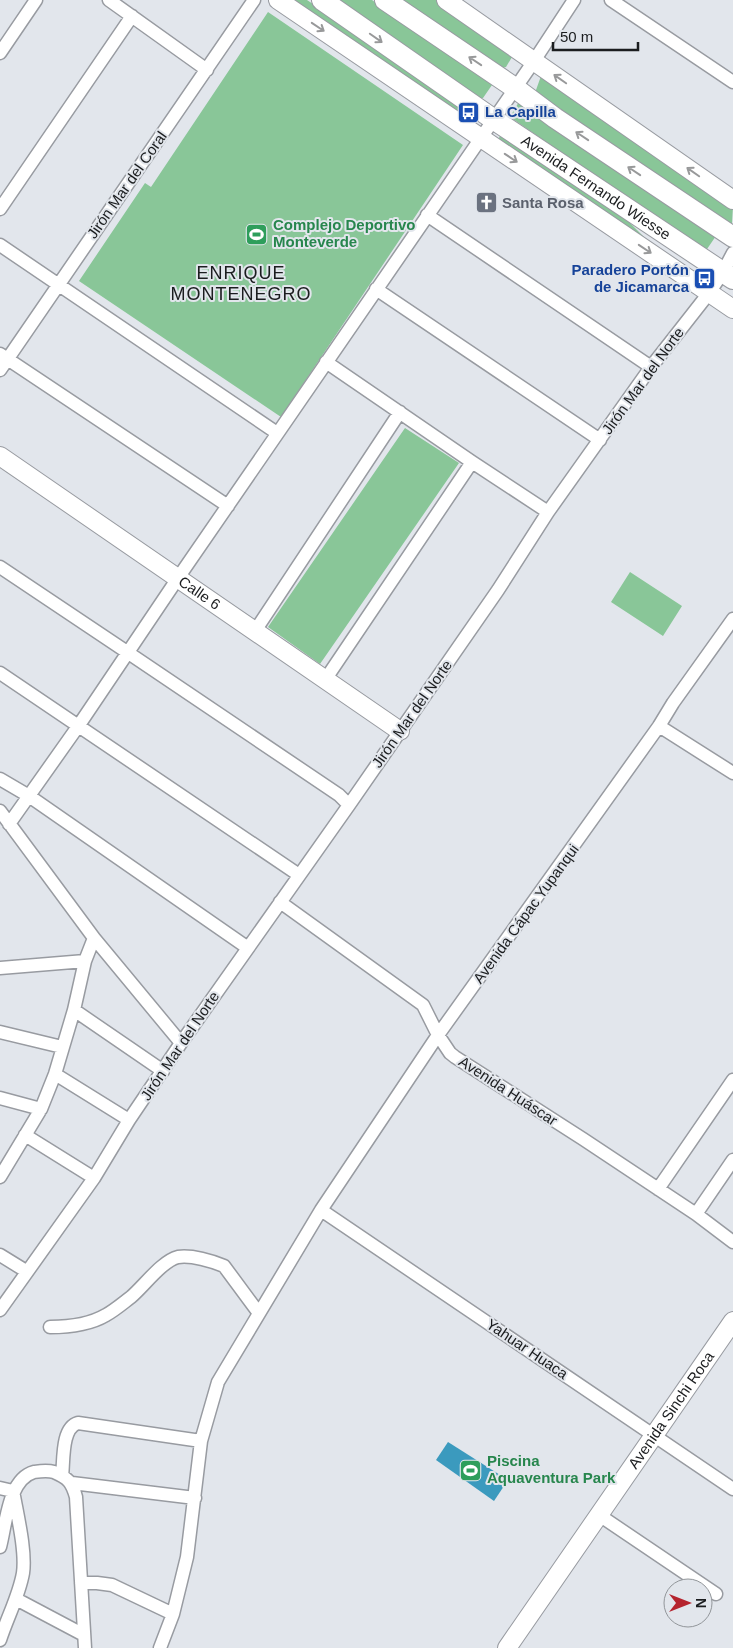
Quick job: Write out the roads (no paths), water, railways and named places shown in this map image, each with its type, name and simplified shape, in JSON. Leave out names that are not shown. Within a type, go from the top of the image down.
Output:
[{"type":"main road","name":"Avenida Fernando Wiesse","points":[[278,0],[733,309]]},
{"type":"main road","name":"Avenida Fernando Wiesse","points":[[322,0],[728,276]]},
{"type":"main road","points":[[385,0],[515,88],[555,118],[733,237]]},
{"type":"main road","points":[[446,0],[733,200]]},
{"type":"main road","name":"Calle 6","points":[[0,456],[400,731]]},
{"type":"main road","name":"Avenida Sinchi Roca","points":[[507,1648],[733,1322]]},
{"type":"street","points":[[0,53],[36,0]]},
{"type":"street","points":[[109,0],[207,70]]},
{"type":"street","name":"Jirón Mar del Coral","points":[[0,370],[4,357],[58,284],[254,0]]},
{"type":"street","points":[[9,824],[79,725],[574,0]]},
{"type":"street","points":[[611,0],[733,82]]},
{"type":"street","points":[[0,209],[132,16]]},
{"type":"street","points":[[427,215],[651,366]]},
{"type":"street","points":[[0,245],[277,433]]},
{"type":"street","name":"Jirón Mar del Norte","points":[[0,1310],[94,1178],[129,1120],[181,1042],[350,805],[498,590],[548,512],[651,366],[709,293],[728,276],[733,253]]},
{"type":"street","points":[[376,290],[600,440]]},
{"type":"street","points":[[4,357],[228,506]]},
{"type":"street","points":[[326,362],[548,512]]},
{"type":"street","points":[[255,631],[400,412]]},
{"type":"street","points":[[325,680],[472,462]]},
{"type":"street","points":[[0,567],[339,795],[350,805]]},
{"type":"street","name":"Avenida Cápac Yupanqui","points":[[160,1648],[173,1614],[187,1556],[201,1441],[218,1382],[258,1312],[321,1210],[438,1036],[660,726],[673,703],[733,619]]},
{"type":"street","points":[[0,673],[299,875]]},
{"type":"street","points":[[660,726],[733,774]]},
{"type":"street","points":[[0,779],[29,796],[248,948]]},
{"type":"street","points":[[0,811],[94,938],[181,1042]]},
{"type":"street","name":"Avenida Huáscar","points":[[280,902],[423,1005],[438,1036],[455,1057],[696,1214],[733,1242]]},
{"type":"street","points":[[0,1177],[4,1161],[25,1135],[41,1109],[55,1074],[74,1010],[85,961],[94,938]]},
{"type":"street","points":[[0,968],[85,961]]},
{"type":"street","points":[[74,1010],[163,1071]]},
{"type":"street","points":[[0,1032],[62,1047]]},
{"type":"street","points":[[55,1074],[129,1120]]},
{"type":"street","points":[[658,1189],[733,1080]]},
{"type":"street","points":[[0,1098],[41,1109]]},
{"type":"street","points":[[25,1135],[94,1178]]},
{"type":"street","points":[[696,1214],[733,1160]]},
{"type":"street","name":"Yahuar Huaca","points":[[321,1210],[733,1489]]},
{"type":"street","points":[[0,1255],[26,1271]]},
{"type":"street","points":[[50,1327],[76,1327],[105,1316],[130,1297],[159,1270],[179,1257],[188,1257],[224,1266],[258,1312]]},
{"type":"street","points":[[85,1642],[76,1497],[67,1480],[66,1435],[69,1428],[78,1423],[201,1441]]},
{"type":"street","points":[[0,1547],[13,1491],[29,1474],[42,1470],[51,1471],[67,1480],[195,1498]]},
{"type":"street","points":[[0,1488],[13,1491]]},
{"type":"street","points":[[0,1640],[16,1599],[23,1573],[22,1541],[13,1491]]},
{"type":"street","points":[[598,1516],[716,1594]]},
{"type":"street","points":[[81,1583],[97,1582],[112,1585],[173,1614]]},
{"type":"street","points":[[16,1599],[85,1642]]},
{"type":"water","name":"Piscina Aquaventura Park","points":[[448,1442],[508,1480],[494,1501],[436,1460]]},
{"type":"place","name":"La Capilla","points":[[469,112]]},
{"type":"place","name":"Santa Rosa","points":[[486,203]]},
{"type":"place","name":"Complejo Deportivo Monteverde","points":[[257,234]]},
{"type":"place","name":"Paradero Portón de Jicamarca","points":[[705,279]]},
{"type":"place","name":"Piscina Aquaventura Park","points":[[471,1470]]},
{"type":"district","name":"ENRIQUE MONTENEGRO","points":[[241,283]]}]
